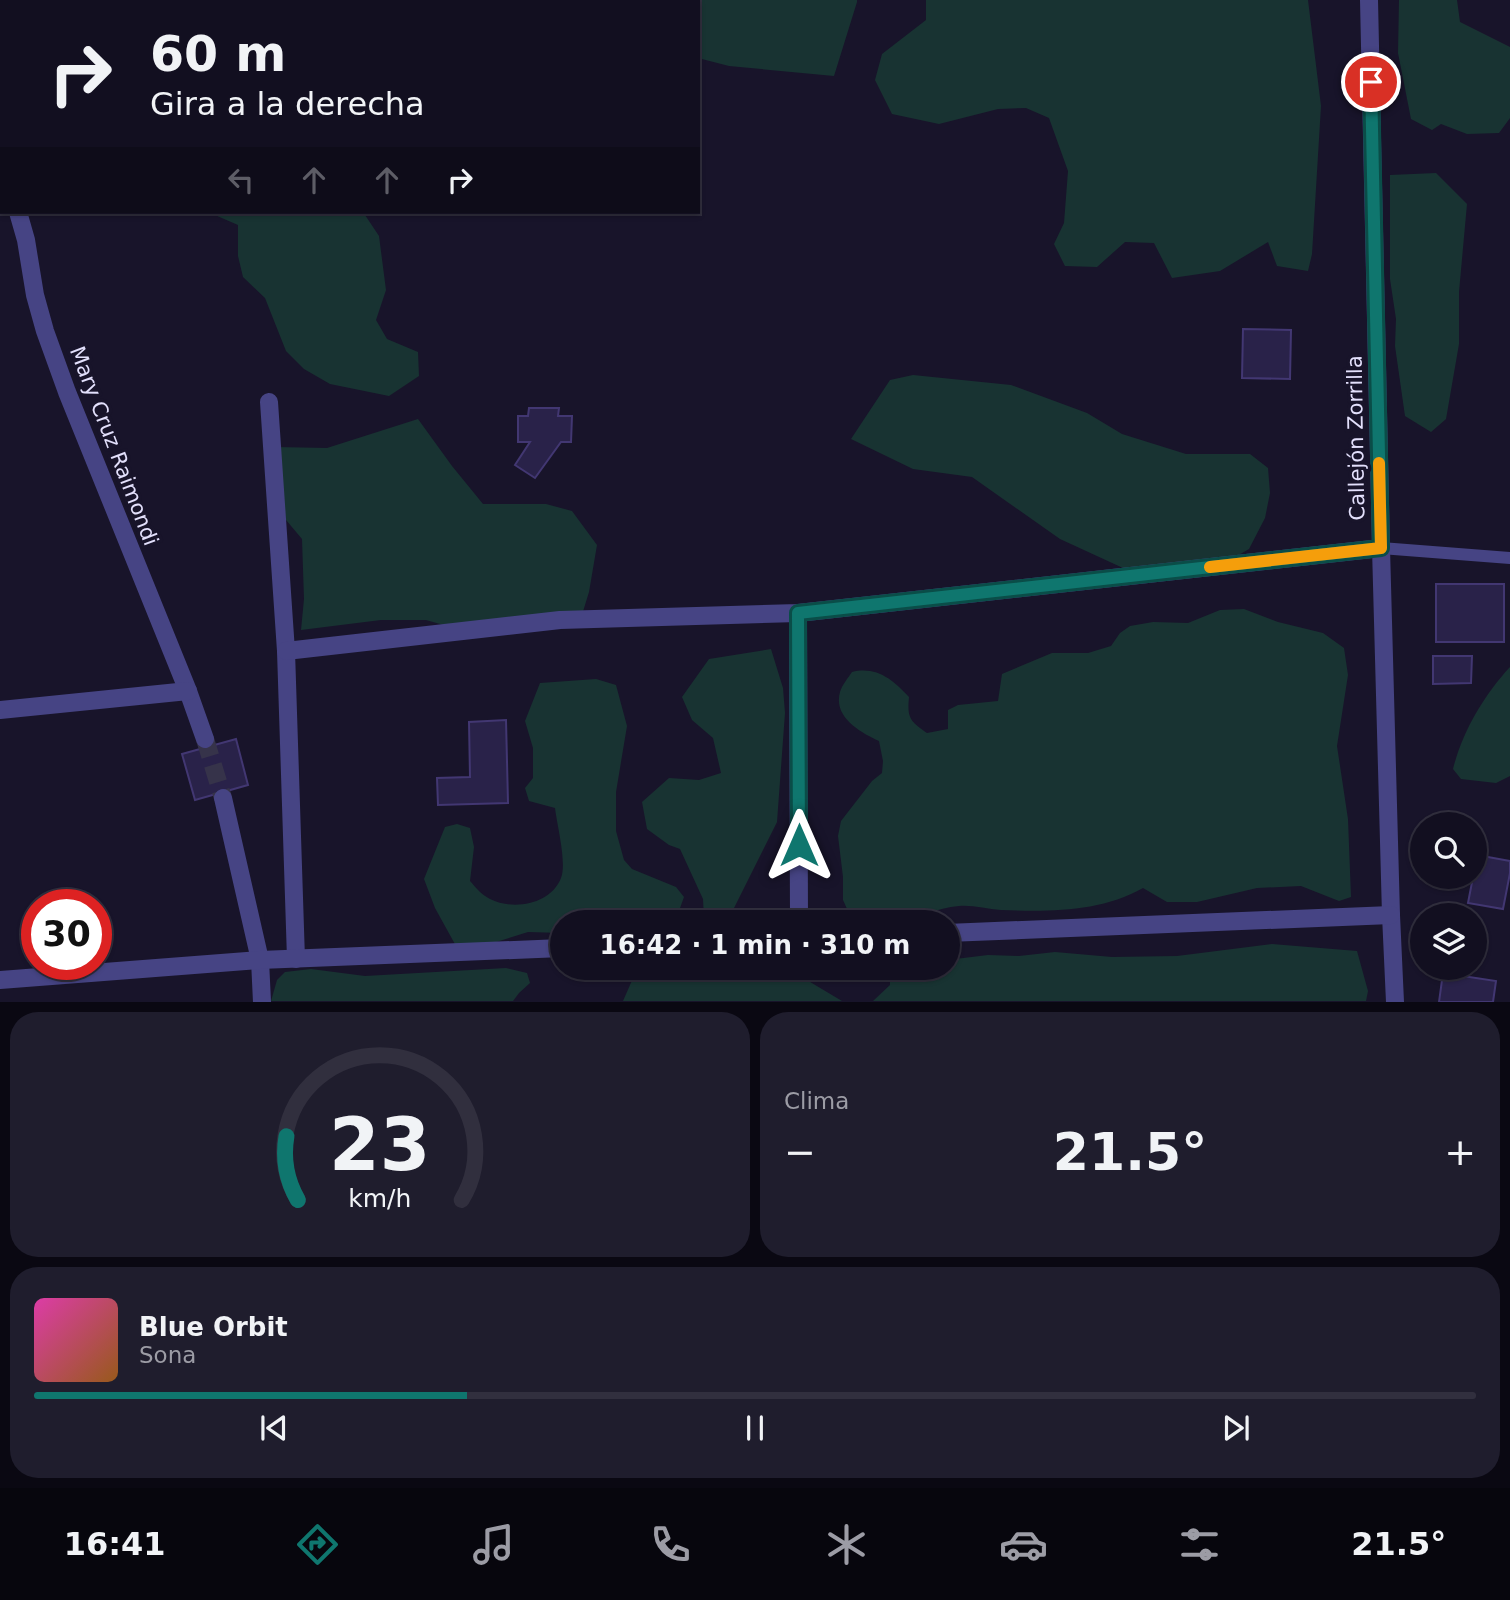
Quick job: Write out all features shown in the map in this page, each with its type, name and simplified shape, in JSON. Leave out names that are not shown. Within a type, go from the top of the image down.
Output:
[{"type":"street","name":"Callejón Zorrilla","points":[[1369,0],[1381,548],[1395,1002]]},
{"type":"street","name":"Mary Cruz Raimondi","points":[[19,214],[45,331],[205,739]]},
{"type":"street","points":[[269,402],[286,651],[296,959]]},
{"type":"street","points":[[286,651],[560,620],[798,613],[1381,548]]},
{"type":"street","points":[[798,613],[799,910]]},
{"type":"street","points":[[0,710],[188,691]]},
{"type":"street","points":[[223,798],[260,960],[262,1002]]},
{"type":"street","points":[[960,932],[1391,915]]},
{"type":"street","points":[[0,980],[260,960],[550,948]]},
{"type":"lane","points":[[1381,548],[1510,558]]},
{"type":"green space","points":[[700,0],[857,0],[834,76],[729,66],[700,59]]},
{"type":"green space","points":[[926,0],[1308,0],[1321,106],[1312,254],[1308,271],[1277,266],[1268,242],[1220,271],[1172,278],[1154,243],[1125,242],[1097,267],[1065,266],[1054,244],[1064,223],[1068,171],[1049,118],[1026,108],[998,109],[939,124],[892,114],[875,80],[882,54],[926,20]]},
{"type":"green space","points":[[1399,0],[1457,0],[1460,22],[1510,47],[1510,118],[1499,133],[1467,134],[1441,124],[1432,130],[1411,119],[1398,53]]},
{"type":"green space","points":[[1436,173],[1467,204],[1459,292],[1459,344],[1446,419],[1431,432],[1405,416],[1395,346],[1396,319],[1390,279],[1390,175]]},
{"type":"green space","points":[[213,214],[364,214],[379,236],[386,290],[376,320],[387,339],[418,352],[419,376],[389,396],[330,384],[304,369],[286,351],[265,298],[243,277],[238,256],[238,225]]},
{"type":"green space","points":[[913,375],[1011,385],[1087,413],[1122,434],[1186,454],[1250,454],[1268,468],[1270,493],[1265,518],[1249,549],[1204,575],[1123,568],[1060,539],[972,477],[913,469],[851,439],[890,380]]},
{"type":"green space","points":[[418,419],[483,504],[546,504],[572,511],[597,545],[589,592],[581,618],[557,629],[468,632],[426,620],[381,620],[301,630],[304,599],[302,539],[281,514],[275,447],[327,448]]},
{"type":"green space","points":[[1244,609],[1278,622],[1323,633],[1344,648],[1348,675],[1337,746],[1348,819],[1351,897],[1339,901],[1301,886],[1257,888],[1197,902],[1167,902],[1143,888],[1110,902],[1074,909],[1037,911],[959,906],[939,910],[848,910],[843,900],[838,836],[841,821],[872,781],[882,773],[883,761],[879,741],[856,728],[840,709],[840,692],[852,672],[877,673],[897,685],[909,697],[911,718],[927,733],[948,729],[948,710],[958,705],[998,701],[1002,674],[1052,653],[1088,653],[1111,646],[1120,633],[1130,626],[1153,622],[1188,623],[1220,610]]},
{"type":"green space","points":[[771,649],[783,688],[785,713],[777,822],[733,910],[704,910],[703,899],[680,849],[669,845],[647,829],[642,802],[669,778],[699,780],[721,773],[713,738],[692,720],[682,697],[709,659]]},
{"type":"green space","points":[[1510,667],[1510,776],[1496,783],[1461,779],[1453,769],[1462,741],[1483,702]]},
{"type":"green space","points":[[596,679],[616,685],[627,726],[616,792],[616,831],[624,860],[632,869],[676,887],[684,897],[679,910],[550,910],[550,933],[528,932],[496,942],[456,946],[435,908],[424,879],[445,827],[457,824],[470,828],[474,847],[470,881],[487,897],[500,903],[531,903],[549,894],[561,878],[563,863],[555,808],[529,801],[525,788],[533,778],[533,748],[525,721],[540,683]]},
{"type":"green space","points":[[1272,944],[1357,951],[1368,991],[1366,1001],[873,1001],[890,985],[890,980],[960,980],[960,958],[1055,952],[1112,957],[1177,956]]},
{"type":"green space","points":[[506,968],[527,973],[530,983],[513,1001],[271,1001],[277,980],[285,972],[311,969],[365,976]]},
{"type":"green space","points":[[632,980],[807,980],[842,1001],[623,1001]]},
{"type":"building","points":[[1243,329],[1291,330],[1290,379],[1242,378]]},
{"type":"building","points":[[529,408],[559,408],[558,416],[572,416],[571,442],[561,442],[535,478],[515,465],[530,442],[518,442],[518,416],[528,416]]},
{"type":"building","points":[[1436,584],[1504,584],[1504,642],[1436,642]]},
{"type":"building","points":[[1433,656],[1472,656],[1471,683],[1433,684]]},
{"type":"building","points":[[506,720],[508,803],[438,805],[437,778],[470,777],[469,722]]},
{"type":"building","points":[[236,739],[248,785],[195,800],[182,754]]},
{"type":"building","points":[[1487,857],[1510,861],[1503,909],[1487,906],[1487,903],[1468,903],[1471,889],[1487,889]]},
{"type":"building","points":[[1442,980],[1496,981],[1493,1002],[1439,1002]]},
{"type":"tunnel","points":[[205,739],[223,798]]},
{"type":"slow traffic","points":[[1210,567],[1381,548],[1379,463]]},
{"type":"route","points":[[799,845],[798,613],[1381,548],[1371,82]]}]
